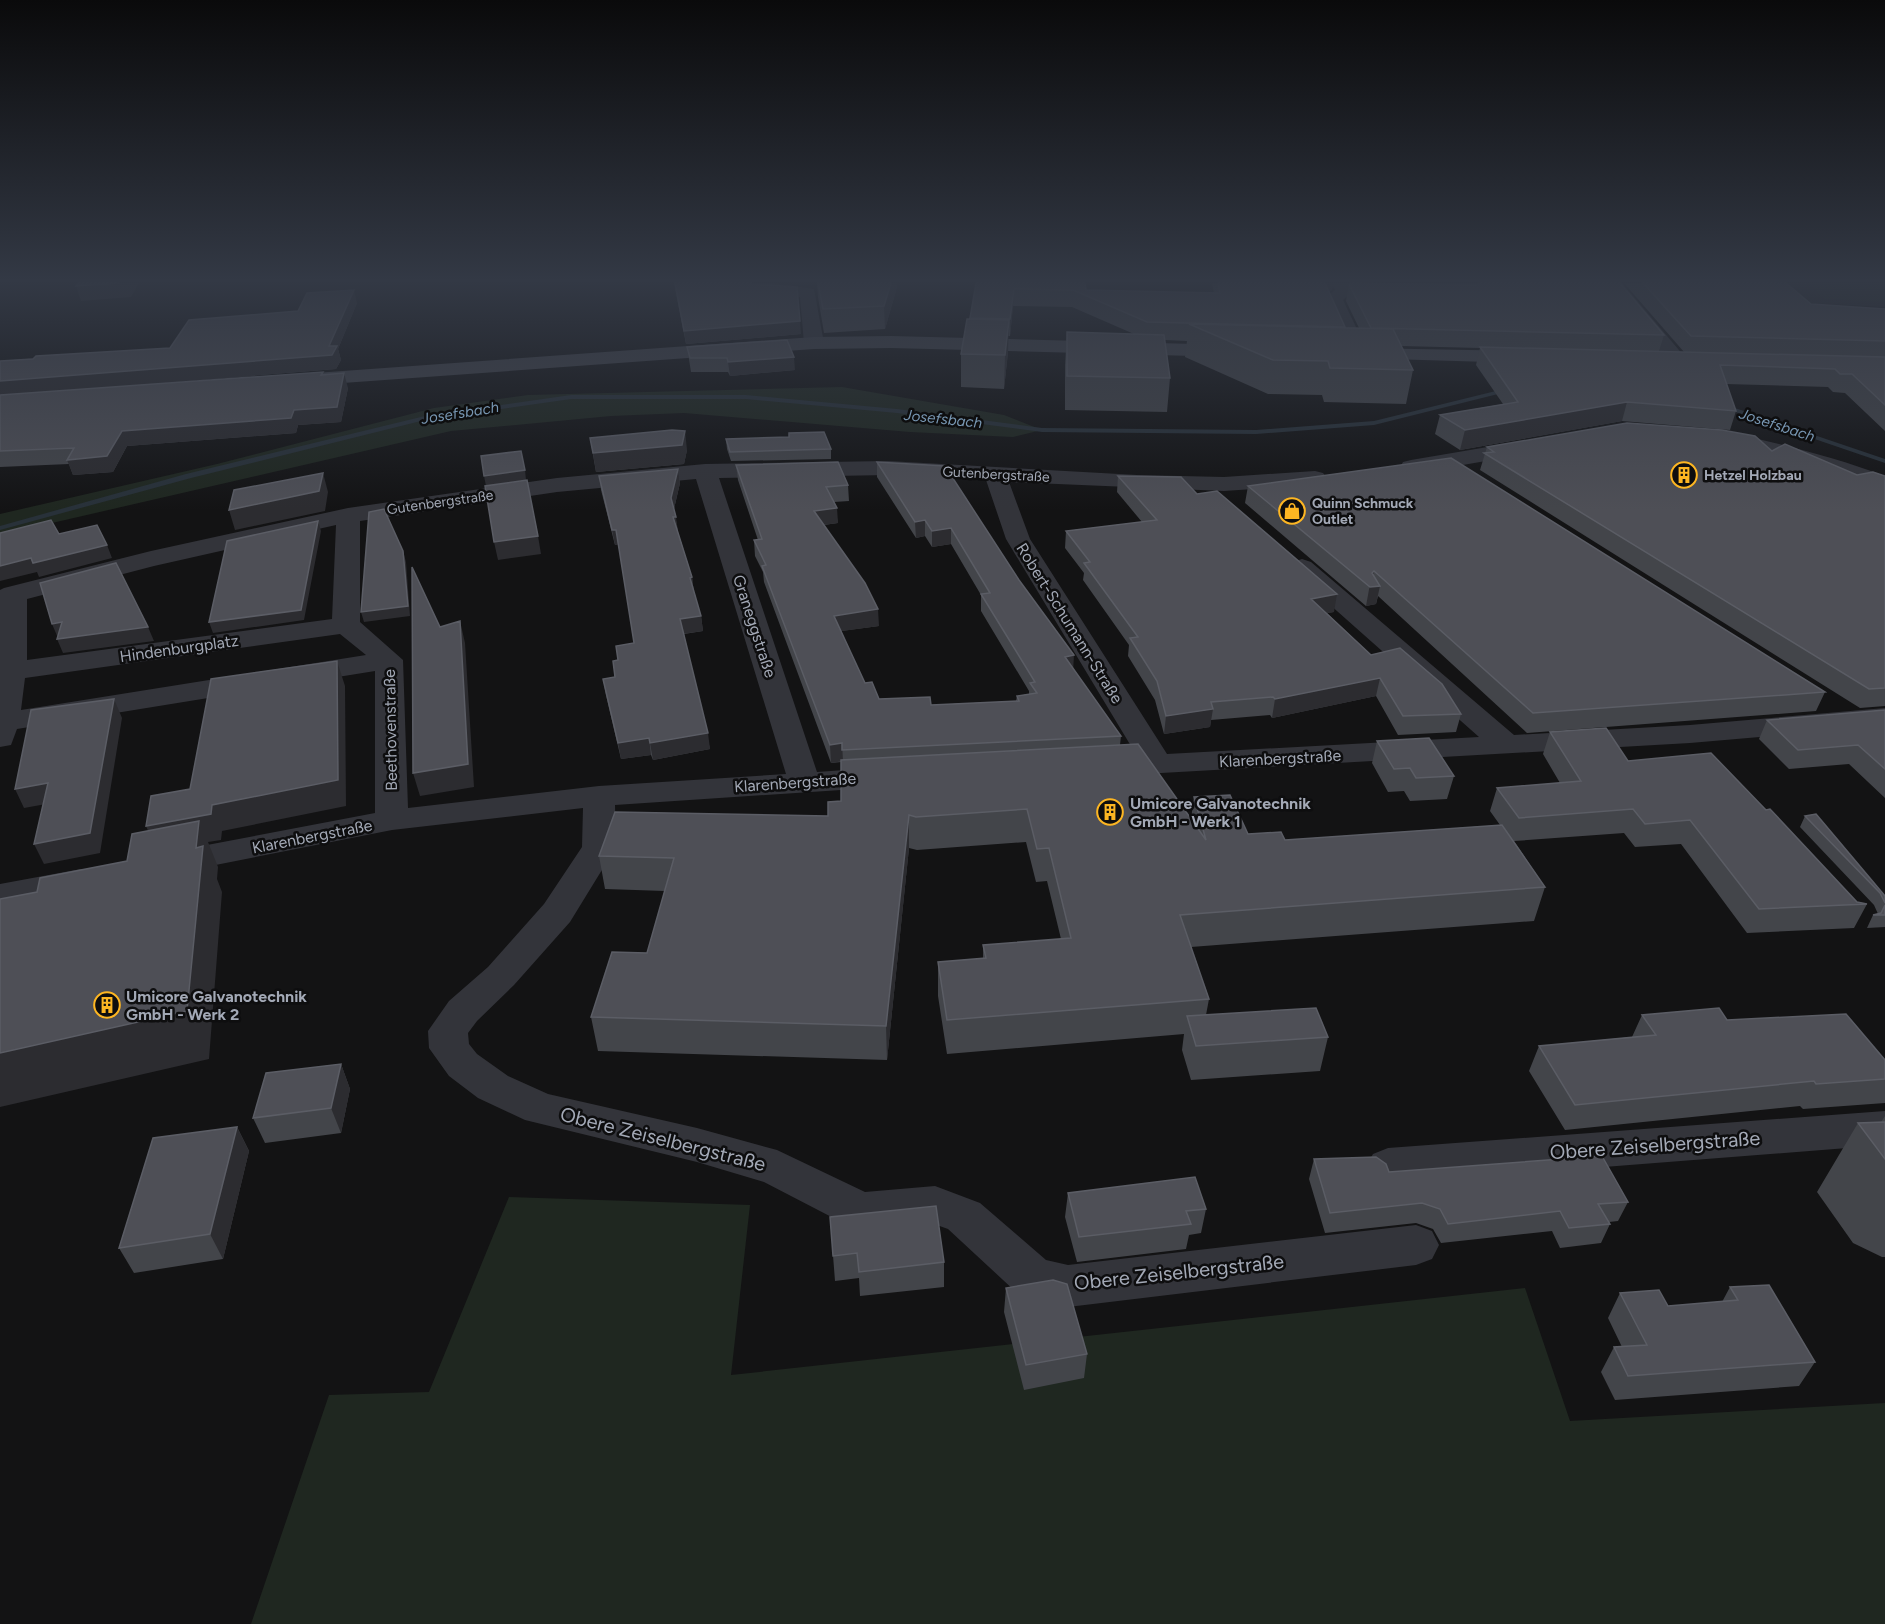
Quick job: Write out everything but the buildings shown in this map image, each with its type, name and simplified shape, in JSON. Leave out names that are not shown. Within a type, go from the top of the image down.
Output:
[{"type":"main road","points":[[281,382],[607,359]]},
{"type":"main road","points":[[1653,360],[1700,361]]},
{"type":"street","points":[[1697,435],[1782,450],[1846,469],[1885,484]]},
{"type":"street","points":[[1385,471],[1552,442]]},
{"type":"street","points":[[1446,461],[1476,480]]},
{"type":"street","name":"Gutenbergstraße","points":[[6,596],[151,559],[348,515],[557,485],[705,471],[865,467],[995,474],[1228,496],[1342,476]]},
{"type":"street","name":"Graneggstraße","points":[[705,471],[804,781]]},
{"type":"street","name":"Robert-Schumann-Straße","points":[[995,474],[1018,539],[1158,765]]},
{"type":"street","points":[[346,625],[348,515]]},
{"type":"street","points":[[1286,553],[1507,745]]},
{"type":"street","points":[[6,596],[15,628],[13,671],[2,730],[389,660]]},
{"type":"street","name":"Beethovenstraße","points":[[346,625],[389,660],[392,820]]},
{"type":"street","name":"Hindenburgplatz","points":[[13,671],[346,625]]},
{"type":"street","points":[[1824,701],[1854,720]]},
{"type":"street","name":"Klarenbergstraße","points":[[1077,768],[1690,734],[1885,717]]},
{"type":"street","points":[[1690,734],[1715,760]]},
{"type":"street","name":"Klarenbergstraße","points":[[0,896],[392,820],[599,796],[804,781],[917,776]]},
{"type":"street","name":"Obere Zeiselbergstraße","points":[[599,796],[599,847],[563,903],[501,976],[463,1011],[448,1031],[449,1048],[463,1065],[493,1087],[540,1108],[697,1145],[777,1168],[861,1211],[935,1205],[964,1216],[1033,1278],[1068,1286],[1416,1245]]},
{"type":"street","name":"Obere Zeiselbergstraße","points":[[1388,1166],[1885,1128]]},
{"type":"shaded area","points":[[842,387],[1004,415],[1042,430],[1013,437],[910,432],[684,413],[611,416],[451,431],[0,535],[0,514],[217,464],[434,408],[528,395]]},
{"type":"shaded area","points":[[509,1197],[750,1205],[731,1375],[1525,1288],[1570,1421],[1885,1403],[1885,1624],[251,1624],[329,1395],[429,1392]]},
{"type":"waterway","name":"Josefsbach","points":[[0,528],[189,476],[425,418],[571,397],[746,397],[897,411],[1042,430],[1256,432],[1374,423],[1508,390]]},
{"type":"waterway","name":"Josefsbach","points":[[1723,406],[1885,461]]},
{"type":"place","name":"Hetzel Holzbau","points":[[1684,475]]},
{"type":"place","name":"Quinn Schmuck Outlet","points":[[1292,511]]},
{"type":"place","name":"Umicore Galvanotechnik GmbH - Werk 1","points":[[1110,812]]},
{"type":"place","name":"Umicore Galvanotechnik GmbH - Werk 2","points":[[107,1005]]}]
